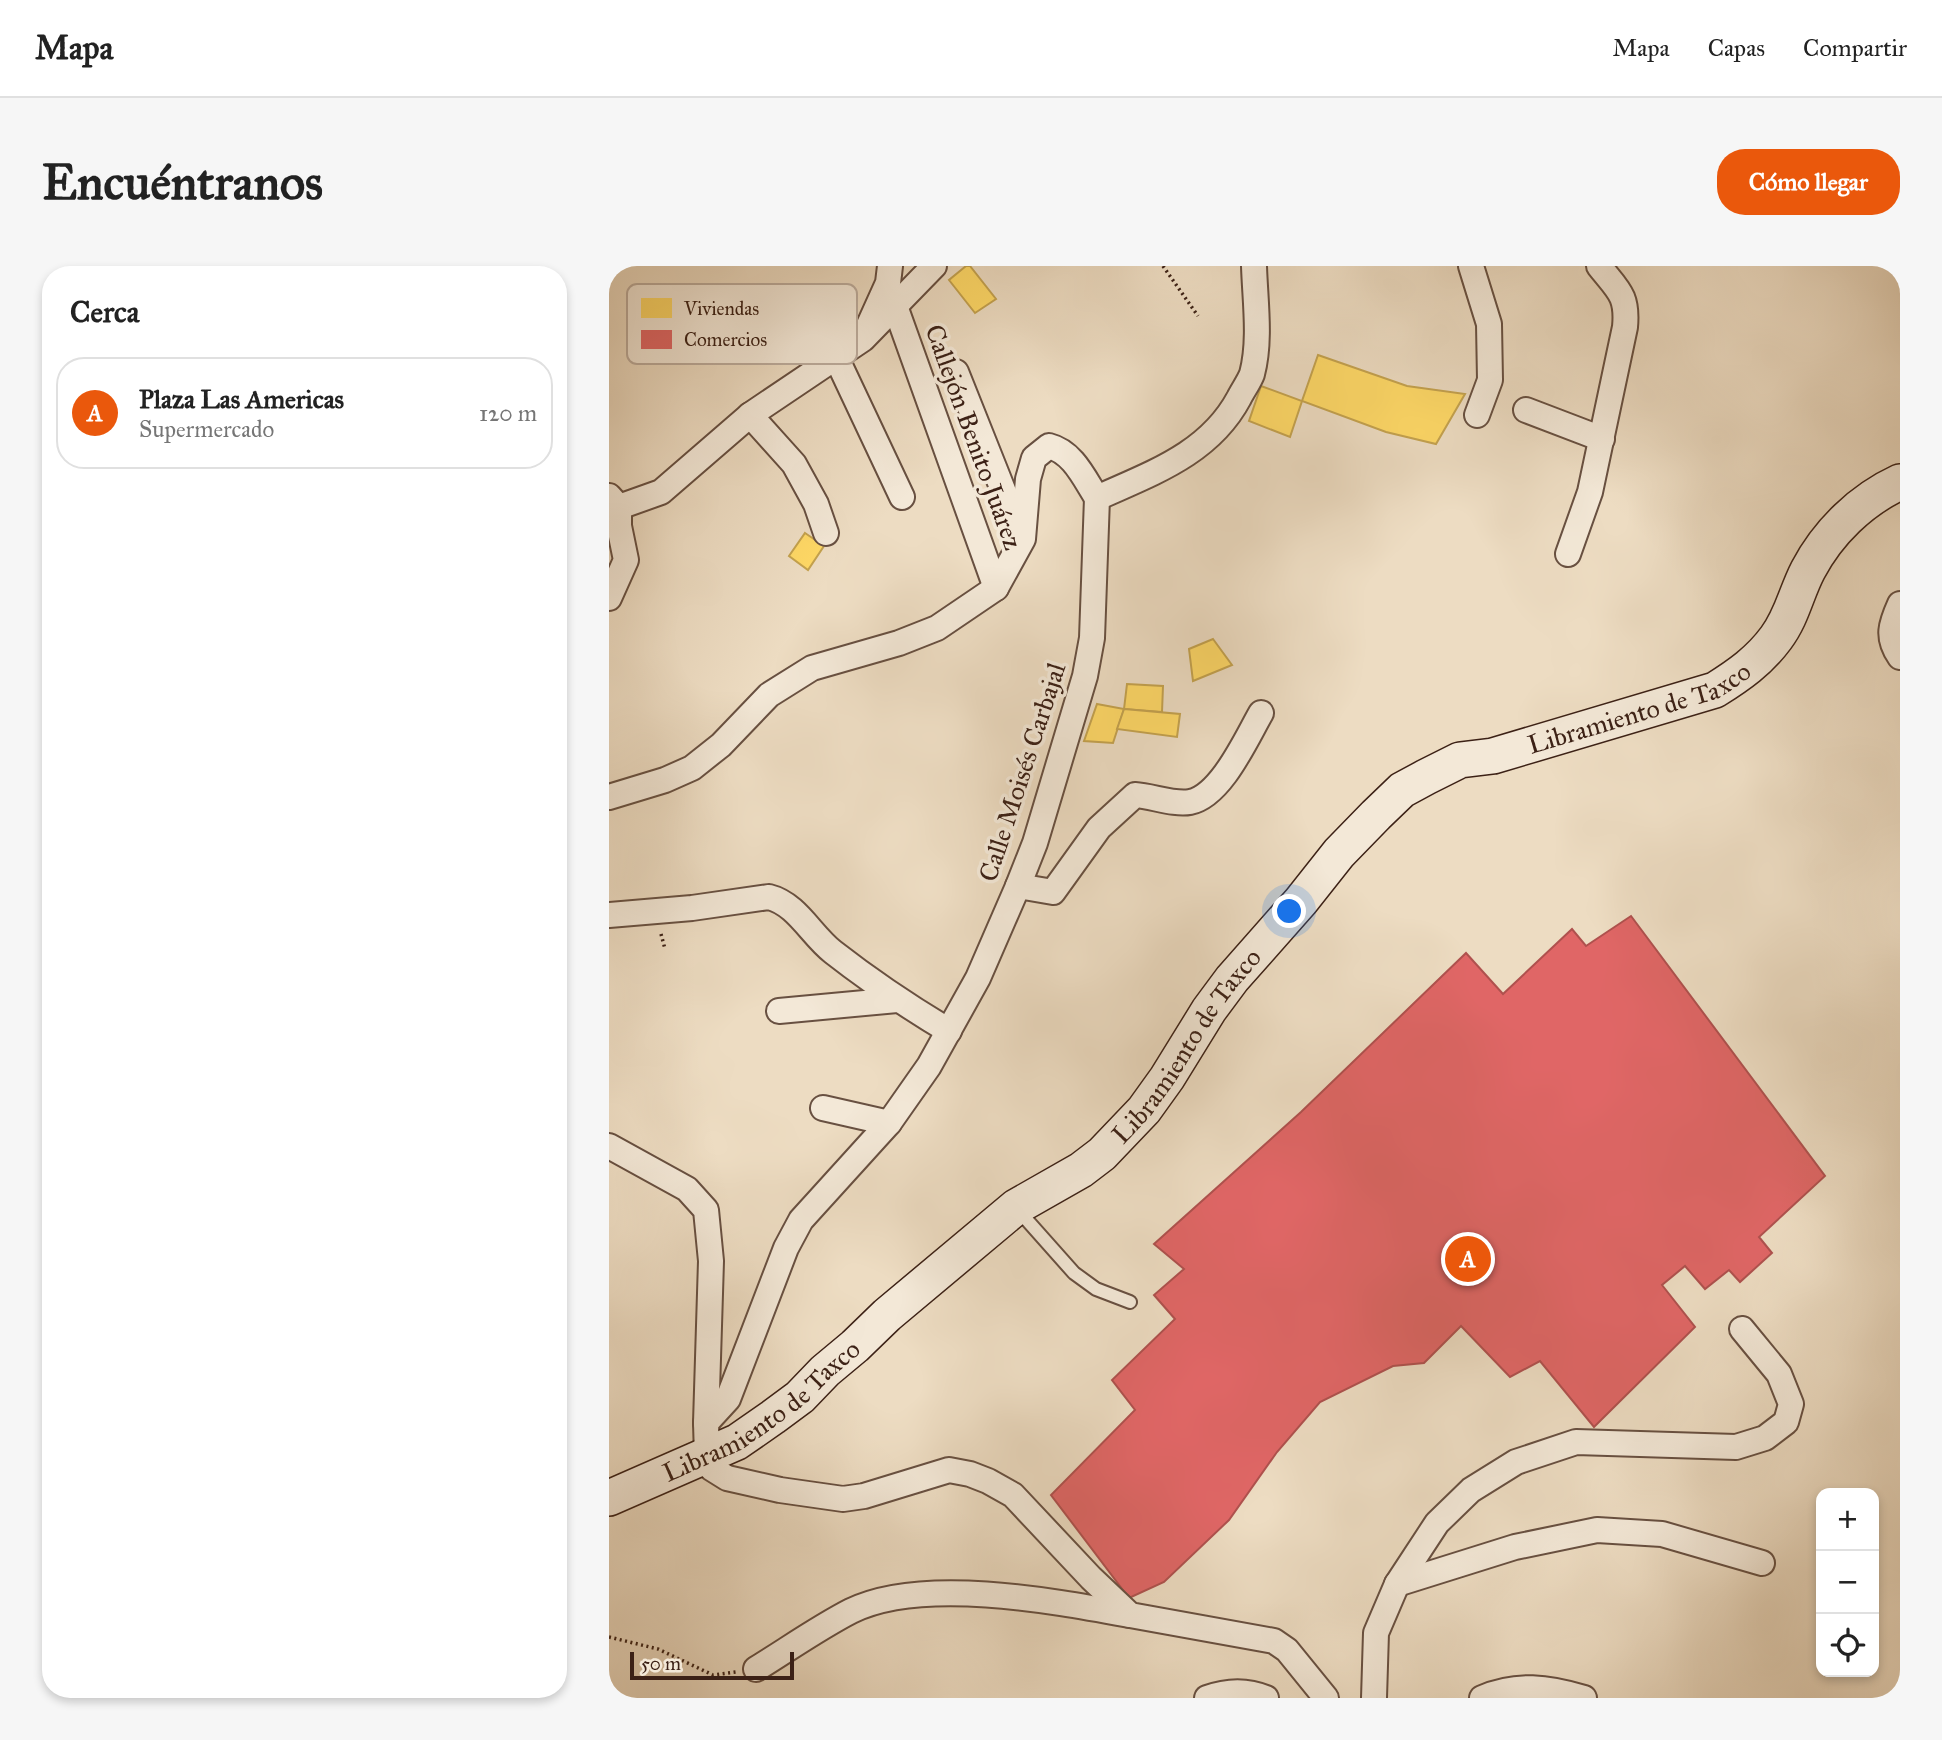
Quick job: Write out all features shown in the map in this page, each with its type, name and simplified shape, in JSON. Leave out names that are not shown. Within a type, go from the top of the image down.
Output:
[{"type":"main road","name":"Libramiento de Taxco","points":[[609,1498],[707,1439],[737,1442],[800,1397],[887,1315],[1016,1207],[1081,1170],[1102,1154],[1118,1139],[1167,1078],[1209,1010],[1232,979],[1301,901],[1339,853],[1402,790],[1459,760],[1493,756],[1715,690],[1725,684],[1754,663],[1778,637],[1791,617],[1807,571],[1840,527],[1862,504],[1900,482]]},
{"type":"street","points":[[863,339],[888,284],[890,266]]},
{"type":"street","points":[[857,343],[934,266]]},
{"type":"street","points":[[609,797],[665,780],[692,768],[721,745],[769,695],[812,668],[899,643],[937,628],[996,588],[1023,539],[1028,480],[1034,458],[1049,446],[1060,449],[1073,460],[1097,498],[1182,457],[1212,436],[1230,415],[1251,375],[1256,344],[1254,266]]},
{"type":"street","points":[[1471,266],[1489,324],[1490,380],[1477,415]]},
{"type":"street","points":[[1567,554],[1590,492],[1625,327],[1627,308],[1622,293],[1599,266]]},
{"type":"street","name":"Callejón Benito Juárez","points":[[895,306],[996,588]]},
{"type":"street","points":[[609,598],[626,560],[614,501],[661,492],[750,415],[826,364]]},
{"type":"street","points":[[839,364],[902,497]]},
{"type":"street","points":[[956,373],[1023,539]]},
{"type":"street","points":[[1526,410],[1602,439]]},
{"type":"street","points":[[750,415],[794,464],[816,504],[826,533]]},
{"type":"street","name":"Calle Moisés Carbajal","points":[[707,1439],[728,1399],[786,1248],[801,1220],[890,1124],[929,1066],[978,978],[1019,886],[1035,843],[1085,676],[1093,638],[1097,498]]},
{"type":"street","points":[[1900,604],[1889,627],[1892,646],[1900,657]]},
{"type":"street","points":[[1019,886],[1053,892],[1099,828],[1135,795],[1189,802],[1210,793],[1228,769],[1261,713]]},
{"type":"street","points":[[609,915],[692,908],[769,897],[780,900],[830,950],[897,1000],[949,1031]]},
{"type":"street","points":[[779,1011],[897,1000]]},
{"type":"street","points":[[823,1108],[890,1124]]},
{"type":"street","points":[[609,1146],[687,1189],[706,1210],[711,1261],[707,1439],[711,1468],[727,1478],[780,1490],[843,1499],[864,1496],[949,1469],[979,1477],[1013,1494],[1091,1578],[1130,1615]]},
{"type":"street","points":[[1374,1698],[1376,1633],[1397,1584],[1437,1524],[1471,1490],[1516,1462],[1576,1442],[1735,1447],[1765,1438],[1786,1422],[1791,1404],[1779,1374],[1742,1329]]},
{"type":"street","points":[[1397,1584],[1515,1547],[1597,1530],[1662,1534],[1762,1563]]},
{"type":"street","points":[[756,1670],[853,1610],[901,1596],[974,1593],[1080,1606],[1274,1641],[1292,1655],[1326,1698]]},
{"type":"street","points":[[1482,1698],[1513,1689],[1552,1688],[1584,1698]]},
{"type":"street","points":[[1207,1698],[1224,1692],[1257,1694],[1266,1698]]},
{"type":"lane","points":[[1016,1207],[1074,1273],[1096,1289],[1130,1302]]},
{"type":"path","points":[[1163,266],[1198,316]]},
{"type":"path","points":[[609,1637],[658,1648],[713,1675],[756,1670]]},
{"type":"building: Viviendas","points":[[966,266],[970,266],[996,299],[975,313],[949,280]]},
{"type":"building: Viviendas","points":[[1318,355],[1407,386],[1465,394],[1436,444],[1386,432],[1302,401]]},
{"type":"building: Viviendas","points":[[1261,386],[1302,401],[1290,437],[1249,421]]},
{"type":"building: Viviendas","points":[[805,533],[824,546],[808,570],[789,556]]},
{"type":"building: Viviendas","points":[[1213,639],[1232,665],[1193,681],[1189,649]]},
{"type":"building: Viviendas","points":[[1127,684],[1163,686],[1162,712],[1124,709]]},
{"type":"building: Viviendas","points":[[1097,704],[1124,709],[1113,743],[1084,741]]},
{"type":"building: Viviendas","points":[[1124,709],[1180,714],[1177,737],[1117,729]]},
{"type":"building: Comercios","points":[[1631,916],[1825,1176],[1759,1237],[1772,1253],[1740,1282],[1729,1270],[1705,1289],[1685,1266],[1662,1285],[1695,1327],[1594,1427],[1540,1361],[1510,1377],[1461,1326],[1424,1363],[1393,1366],[1320,1402],[1277,1452],[1229,1520],[1164,1582],[1129,1598],[1051,1495],[1135,1410],[1112,1380],[1175,1319],[1154,1295],[1184,1269],[1154,1244],[1301,1112],[1466,953],[1503,994],[1572,929],[1586,946]]},
{"type":"place","name":"Plaza Las Americas","points":[[1468,1259]]}]
